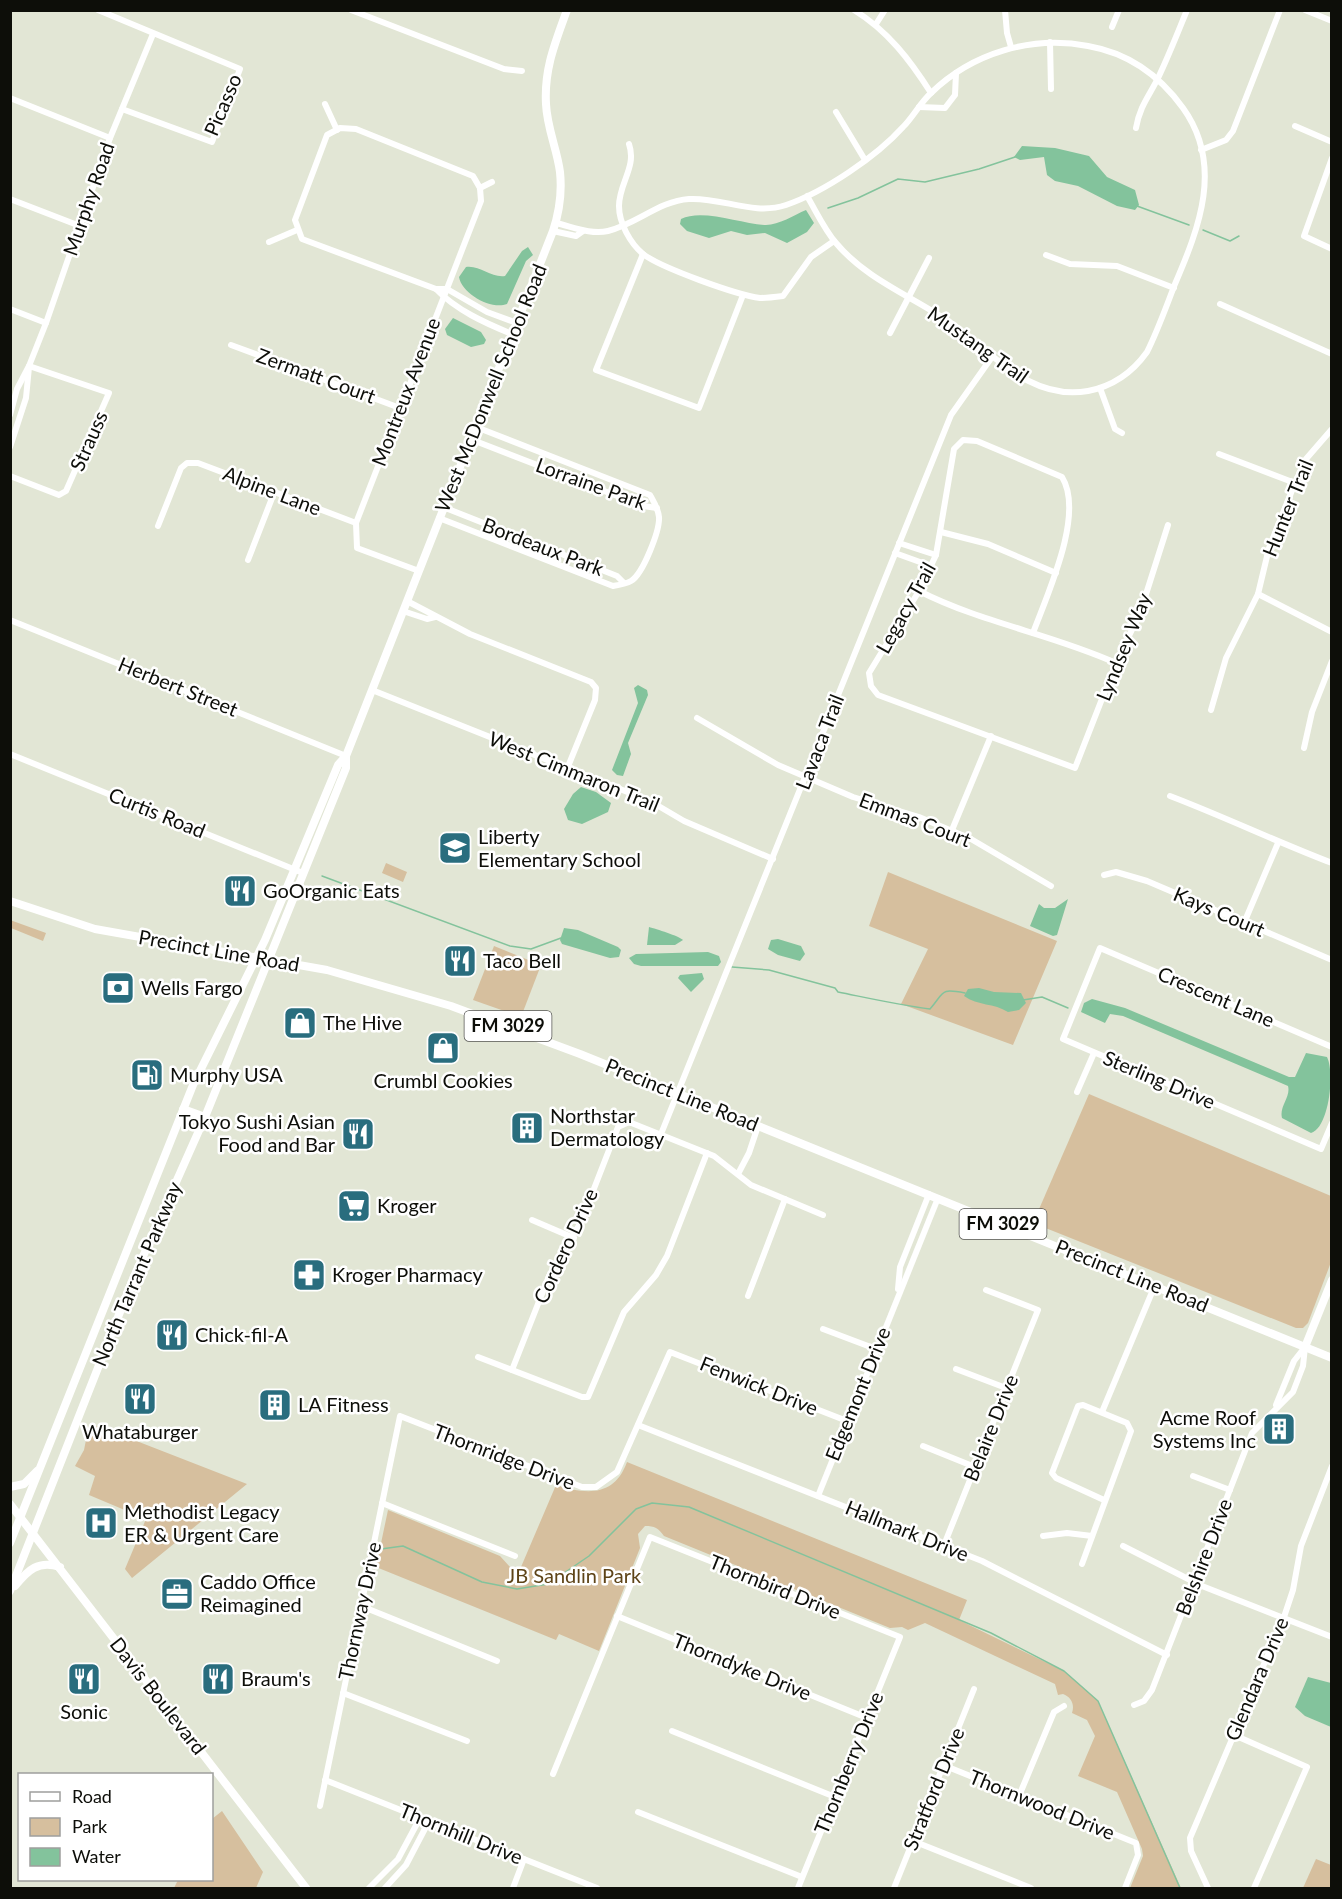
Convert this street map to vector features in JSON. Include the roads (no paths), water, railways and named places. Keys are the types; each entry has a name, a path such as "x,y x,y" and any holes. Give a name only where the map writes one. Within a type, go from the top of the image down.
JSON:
{"main road":[{"name":"West McDonwell School Road","path":"257,957 346,768 346,756 555,227 560,203 560,173 547,119 546,77 549,57 567,10"},
{"name":"West McDonwell School Road","path":"269,959 299,871"},
{"name":"Precinct Line Road","path":"10,901 95,929 269,959 356,977 451,1006 677,1093 1332,1358"},
{"name":"North Tarrant Parkway","path":"10,1543 183,1109 257,957"},
{"name":"North Tarrant Parkway","path":"10,1592 136,1270 205,1117 269,959"},
{"path":"183,1109 205,1117"},
{"path":"121,1263 136,1270"},
{"path":"1305,1347 1332,1280"},
{"path":"10,1487 24,1484 40,1468"},
{"name":"Davis Boulevard","path":"10,1504 306,1888"},
{"path":"10,1592 30,1568 42,1564 60,1568"}],"street":[{"path":"98,10 153,34"},
{"path":"351,10 504,69 522,70"},
{"path":"854,10 876,24 900,49 931,93"},
{"path":"876,24 885,10"},
{"path":"1005,10 1011,47"},
{"path":"1112,27 1119,10"},
{"path":"1136,128 1139,113 1149,89 1158,80 1187,10"},
{"path":"1201,150 1226,140 1233,131 1280,10"},
{"path":"1305,10 1332,21"},
{"name":"Murphy Road","path":"10,415 17,389 46,323 110,138 153,34"},
{"name":"Picasso","path":"122,109 212,142 240,69 153,34"},
{"path":"1050,42 1051,88"},
{"name":"Mustang Trail","path":"555,227 576,236 584,231 606,231 679,200 702,199 761,209 787,205 807,196 865,160 903,128 931,93 956,73 1011,47 1050,42 1105,49 1125,57 1158,80 1186,111 1201,150 1206,193 1201,218 1156,334 1136,368 1120,380 1100,388 1062,393 1041,388 992,357 952,324 862,269 834,241 807,196"},
{"path":"919,107 945,108 955,95 956,73"},
{"path":"10,98 110,138"},
{"path":"325,104 337,130"},
{"path":"836,112 865,160"},
{"path":"1295,126 1332,142"},
{"path":"492,182 480,188 473,176 356,129 340,128 327,135 295,220 302,239 436,289 447,289 487,312 517,323"},
{"path":"629,144 633,155 619,205 622,226 643,254 702,280 743,295 762,298 783,296 811,257 834,241"},
{"path":"1332,158 1304,236 1332,249"},
{"name":"Montreux Avenue","path":"356,523 481,201 480,188"},
{"path":"10,198 80,226"},
{"path":"269,242 297,230"},
{"path":"643,254 596,370 699,408 743,295"},
{"path":"1046,255 1070,264 1116,266 1174,288"},
{"path":"890,333 929,258"},
{"path":"436,289 443,297 481,321 512,334"},
{"path":"1220,304 1331,353"},
{"path":"10,309 46,323"},
{"name":"Zermatt Court","path":"231,345 400,408"},
{"name":"Lavaca Trail","path":"661,1134 951,415 992,357"},
{"name":"Murphy Road","path":"10,447 26,398 29,366"},
{"name":"Strauss","path":"10,476 59,495 66,491 109,393 29,366"},
{"path":"1100,388 1115,429 1122,433"},
{"name":"Lorraine Park","path":"476,427 650,495 657,508"},
{"name":"Hunter Trail","path":"1211,710 1226,658 1258,594 1269,548 1295,483 1306,459 1332,429"},
{"path":"495,449 500,436"},
{"name":"Lorraine Park","path":"470,439 643,506 657,508"},
{"name":"Legacy Trail","path":"1033,633 1062,557 1069,488 1062,477 977,441 963,440 954,449 942,532 936,555 919,591 869,673 871,686 878,695 1075,768"},
{"path":"1219,453 1295,483"},
{"name":"Alpine Lane","path":"158,526 181,468 187,463 198,463 356,523"},
{"path":"248,560 274,493"},
{"name":"Bordeaux Park","path":"439,518 613,586 624,583 617,576 443,507"},
{"path":"624,583 639,574 659,524 657,508"},
{"path":"466,529 470,518"},
{"path":"356,523 357,548 419,571"},
{"name":"Lyndsey Way","path":"1075,768 1116,663 1140,613 1168,525"},
{"path":"942,532 988,544 1056,573"},
{"path":"899,543 936,555"},
{"path":"895,553 931,566"},
{"path":"919,591 945,604 1081,647 1116,663"},
{"path":"1258,594 1332,632"},
{"path":"407,602 431,612 435,617 470,634 591,682 596,688 595,700 567,769"},
{"path":"403,611 427,619 435,617"},
{"name":"Herbert Street","path":"10,620 346,756"},
{"path":"1304,748 1312,712 1332,661"},
{"name":"West Cimmaron Trail","path":"372,690 650,801 684,820 773,859"},
{"name":"Emmas Court","path":"697,718 771,762 873,804 919,817 952,830 1025,869 1051,886"},
{"path":"952,830 991,736"},
{"name":"Curtis Road","path":"10,754 299,871"},
{"path":"1170,796 1240,823 1278,843 1332,863"},
{"path":"1244,923 1278,843"},
{"name":"Kays Court","path":"1104,875 1116,872 1147,881 1332,960"},
{"name":"Crescent Lane","path":"1100,948 1332,1047"},
{"name":"Sterling Drive","path":"1100,948 1063,1039 1321,1149 1332,1124"},
{"path":"1077,1092 1094,1053"},
{"name":"Cordero Drive","path":"512,1370 549,1276 574,1238 618,1127 629,1122 661,1134"},
{"path":"738,1174 758,1126"},
{"path":"661,1134 707,1153 751,1185 823,1215"},
{"path":"478,1356 582,1398 588,1397 624,1312 656,1275 667,1256 707,1153"},
{"name":"Edgemont Drive","path":"899,1293 900,1267 929,1194"},
{"name":"Edgemont Drive","path":"818,1496 938,1198"},
{"path":"748,1296 785,1199"},
{"path":"531,1220 574,1238"},
{"path":"1102,1412 1155,1285"},
{"name":"Belaire Drive","path":"944,1545 1038,1310 986,1290"},
{"path":"823,1329 876,1349"},
{"name":"Belshire Drive","path":"1134,1705 1149,1696 1167,1655 1252,1433 1275,1408 1294,1361 1305,1347"},
{"name":"Fenwick Drive","path":"670,1352 847,1421"},
{"name":"Thornridge Drive","path":"400,1416 582,1487 596,1487 617,1472 670,1352"},
{"path":"956,1369 1006,1388"},
{"path":"1082,1564 1131,1431 1127,1423 1083,1405 1078,1406 1052,1473 1056,1478 1104,1500"},
{"name":"Thornway Drive","path":"320,1806 400,1416"},
{"name":"Hallmark Drive","path":"639,1425 944,1545 998,1569 1167,1655"},
{"path":"923,1446 975,1467"},
{"name":"Glendara Drive","path":"1208,1888 1191,1851 1190,1838 1284,1617 1293,1590 1300,1546 1332,1466"},
{"path":"1193,1476 1230,1490"},
{"path":"382,1503 515,1556"},
{"path":"1043,1536 1067,1533 1092,1536"},
{"name":"Thornbird Drive","path":"617,1616 650,1537 900,1637"},
{"path":"1123,1546 1194,1582 1332,1638"},
{"path":"361,1606 497,1661"},
{"path":"553,1774 617,1616"},
{"name":"Thorndyke Drive","path":"617,1616 867,1718"},
{"name":"Thornberry Drive","path":"798,1888 900,1637"},
{"name":"Stratford Drive","path":"894,1888 974,1689"},
{"path":"343,1693 466,1742"},
{"path":"1019,1796 1053,1712 1064,1706"},
{"path":"672,1731 835,1797"},
{"path":"1234,1735 1306,1767 1254,1888"},
{"name":"Thornwood Drive","path":"944,1765 1131,1841 1138,1849 1138,1855 1125,1888"},
{"name":"Thornhill Drive","path":"325,1780 597,1888"},
{"path":"638,1812 802,1877"},
{"path":"369,1888 398,1859 420,1818"},
{"path":"385,1888 406,1865 429,1821"},
{"path":"913,1841 1031,1888"},
{"path":"513,1888 524,1859"}],"water":[{"path":"1022,146 1055,148 1089,156 1107,177 1135,190 1139,205 1135,210 1117,206 1078,186 1055,181 1047,175 1044,157 1020,160 1014,157"},
{"path":"806,210 814,223 807,232 787,243 765,233 747,235 731,231 709,238 687,231 680,224 681,219 700,215 771,225"},
{"path":"528,247 533,255 526,261 507,304 486,303 471,295 461,283 459,277 466,267 505,276 522,251"},
{"path":"453,318 481,332 486,340 484,344 471,347 447,335 445,329"},
{"path":"638,685 647,690 648,695 628,743 631,754 623,776 617,775 612,770 638,703 634,688"},
{"path":"581,787 596,792 611,803 608,812 582,824 568,820 564,809 573,794"},
{"path":"1068,899 1057,935 1053,936 1030,926 1039,904 1044,908 1055,908"},
{"path":"649,927 683,940 675,945 647,945"},
{"path":"564,928 578,930 618,947 621,950 619,957 610,958 562,944 560,940"},
{"path":"778,939 801,946 805,954 800,961 778,955 768,949 771,940"},
{"path":"708,952 719,956 721,962 718,966 641,966 634,964 629,958 636,954"},
{"path":"702,973 704,979 691,992 678,978 680,975"},
{"path":"979,988 994,992 1021,993 1026,1003 1019,1010 1008,1012 964,996 968,989"},
{"path":"1092,999 1125,1008 1289,1077 1295,1077 1306,1053 1327,1057 1330,1087 1322,1121 1311,1133 1282,1118 1288,1086 1123,1016 1110,1014 1105,1023 1081,1012 1084,1003"},
{"path":"1308,1677 1331,1683 1331,1727 1305,1716 1295,1707"}],"waterway":[{"path":"828,208 858,198 898,179 925,182 979,169 1015,157"},
{"path":"1137,206 1189,225"},
{"path":"1203,230 1230,241 1239,236"},
{"path":"322,876 510,946 531,949 561,938"},
{"path":"732,967 769,970 835,988 838,992 930,1009 946,991 965,993"},
{"path":"1023,1000 1042,997 1068,1008"},
{"path":"381,1549 403,1546 482,1582 517,1589 548,1584 589,1556 636,1509 652,1503 689,1507 991,1633 1064,1671 1098,1701 1180,1888"}],"place":[{"name":"Liberty Elementary School","path":"455,848"},
{"name":"GoOrganic Eats","path":"240,891"},
{"name":"Taco Bell","path":"460,961"},
{"name":"Wells Fargo","path":"118,988"},
{"name":"The Hive","path":"300,1023"},
{"name":"Crumbl Cookies","path":"443,1048"},
{"name":"Murphy USA","path":"147,1075"},
{"name":"Northstar Dermatology","path":"527,1128"},
{"name":"Tokyo Sushi Asian Food and Bar","path":"358,1134"},
{"name":"Kroger","path":"354,1206"},
{"name":"Kroger Pharmacy","path":"309,1275"},
{"name":"Chick-fil-A","path":"172,1335"},
{"name":"Whataburger","path":"140,1399"},
{"name":"LA Fitness","path":"275,1405"},
{"name":"Acme Roof Systems Inc","path":"1279,1429"},
{"name":"Methodist Legacy ER & Urgent Care","path":"101,1523"},
{"name":"Caddo Office Reimagined","path":"177,1594"},
{"name":"Sonic","path":"84,1679"},
{"name":"Braum's","path":"218,1679"}],"park label":[{"name":"JB Sandlin Park","path":"574,1576"}]}
